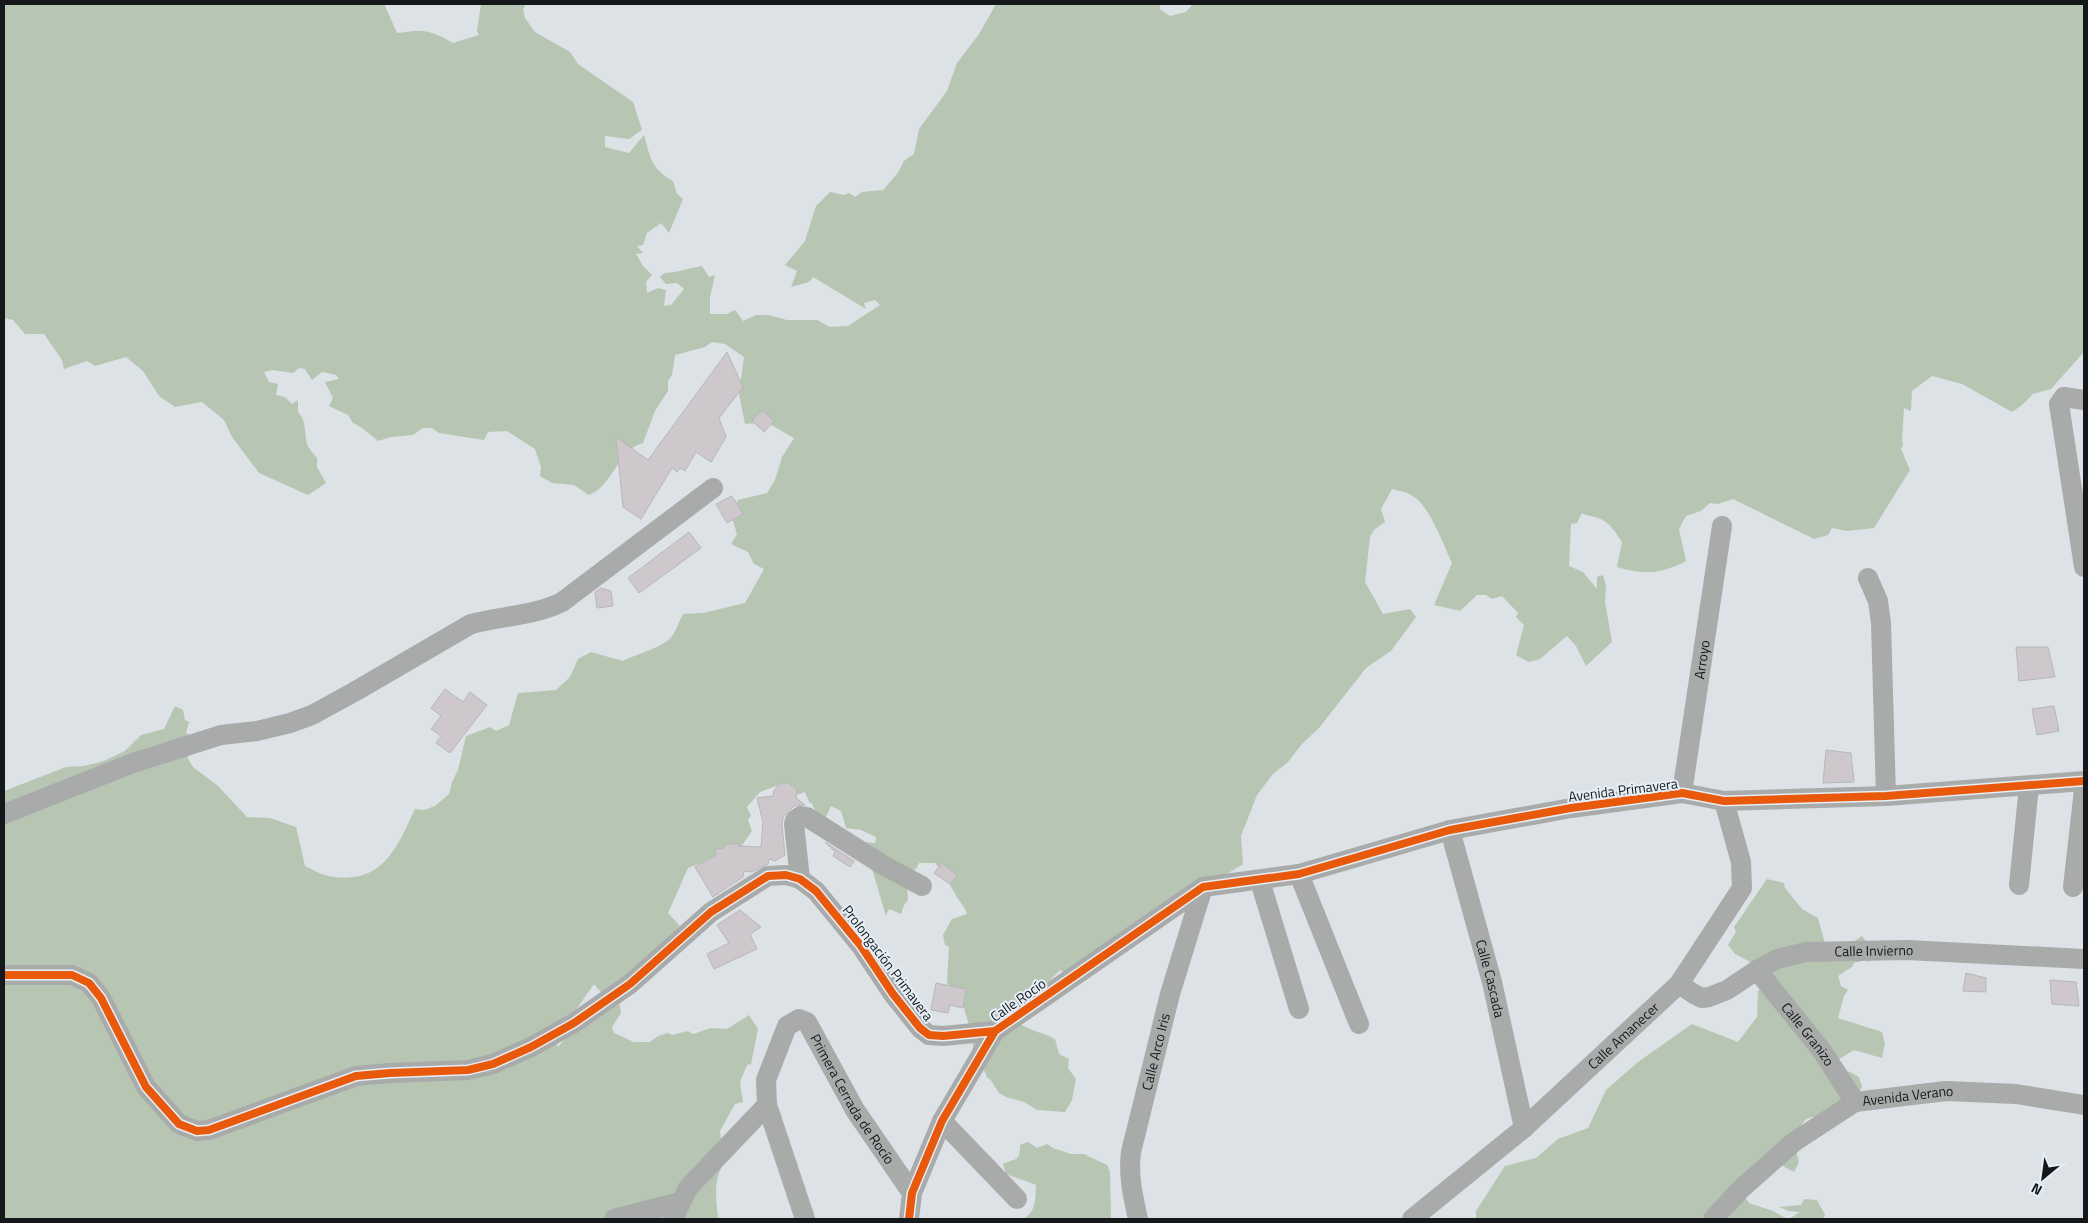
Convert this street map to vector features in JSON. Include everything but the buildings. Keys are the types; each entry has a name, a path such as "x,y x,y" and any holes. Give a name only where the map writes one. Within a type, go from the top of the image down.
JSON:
{"street":[{"path":"2084,400 2069,396 2061,399 2059,404 2084,567"},
{"path":"4,814 133,763 212,738 257,731 297,720 354,692 470,624 537,612 554,606 562,602 713,488"},
{"name":"Arroyo","path":"1682,793 1722,526"},
{"path":"1868,578 1878,601 1881,623 1886,796"},
{"name":"Avenida Primavera","path":"1203,887 1260,881 1299,874 1450,830 1571,808 1682,793 1724,801 1886,796 2084,781"},
{"path":"2019,885 2029,786"},
{"path":"2073,887 2084,790"},
{"name":"Calle Amanecer","path":"1412,1219 1524,1128 1679,984 1742,888 1740,862 1724,801"},
{"path":"4,975 72,975 89,983 102,998 146,1087 179,1124 197,1131 209,1130 356,1076 468,1070 493,1064 531,1047 574,1023 630,984 711,912 768,876 786,875 800,879 794,824 801,816 807,817 883,865 922,886"},
{"name":"Calle Cascada","path":"1450,830 1492,982 1524,1128"},
{"path":"1299,874 1359,1024"},
{"name":"Prolongación Primavera","path":"800,879 816,891 833,911 920,1028 929,1035 935,1036 995,1031"},
{"path":"1260,881 1299,1010"},
{"name":"Calle Rocío","path":"910,1219 912,1193 942,1120 995,1031 1203,887"},
{"name":"Calle Arco Iris","path":"1138,1219 1130,1182 1131,1152 1170,994 1203,887"},
{"name":"Calle Invierno","path":"1679,984 1702,998 1709,997 1726,990 1778,959 1806,952 1907,950 2084,959"},
{"name":"Calle Granizo","path":"1757,970 1822,1052 1855,1102"},
{"name":"Primera Cerrada de Rocío","path":"767,1105 766,1080 786,1026 798,1019 807,1022 854,1110 912,1193"},
{"name":"Avenida Verano","path":"1713,1219 1741,1189 1794,1142 1855,1102 1946,1091 2016,1094 2084,1105"},
{"path":"614,1219 676,1211 688,1188 702,1171 767,1105 805,1219"},
{"path":"942,1120 1018,1199"}],"green space":[{"path":"4,4 386,4 385,6 397,33 426,32 438,35 453,43 479,35 477,31 481,4 526,4 523,9 525,18 535,32 570,52 578,64 633,102 642,130 629,139 605,136 605,147 629,153 644,135 648,150 656,167 673,181 677,194 683,199 669,233 661,223 647,233 643,245 637,246 643,253 636,254 643,266 652,275 646,282 647,293 658,288 666,290 664,306 671,305 684,289 677,283 666,284 660,277 664,273 702,266 709,277 715,275 710,297 710,314 727,314 735,310 743,321 756,315 769,315 787,320 817,320 830,327 848,326 880,305 875,300 864,303 866,309 813,277 809,282 791,287 797,271 785,265 805,241 816,206 830,192 844,195 849,193 855,197 862,192 883,190 897,174 904,161 914,154 919,129 947,91 957,63 979,34 996,4 1160,4 1160,9 1170,16 1186,12 1193,4 2084,4 2084,352 2051,389 2033,394 2012,412 1962,384 1932,376 1912,391 1911,411 1904,408 1903,445 1901,449 1910,470 1874,528 1847,531 1832,528 1828,535 1814,539 1733,499 1718,504 1710,503 1701,511 1686,516 1679,529 1686,561 1668,569 1644,572 1617,567 1622,542 1606,522 1582,513 1577,523 1571,524 1569,566 1583,572 1597,589 1597,577 1603,575 1606,586 1605,602 1612,642 1586,666 1576,646 1567,636 1540,659 1529,662 1516,655 1524,625 1516,617 1518,613 1502,596 1492,599 1486,595 1477,595 1460,611 1434,605 1452,563 1426,509 1409,494 1392,489 1381,509 1385,522 1374,530 1370,537 1365,582 1383,614 1410,609 1416,617 1391,651 1366,668 1319,728 1302,744 1288,762 1273,774 1257,795 1241,836 1243,864 1066,973 1060,970 1028,1003 1020,1024 1055,1039 1059,1054 1069,1059 1068,1068 1076,1079 1072,1100 1065,1112 1037,1110 1024,1102 999,1093 973,1055 973,1039 961,998 947,983 949,947 945,945 943,935 952,919 967,914 935,863 919,863 916,869 911,871 907,885 908,900 901,914 889,909 886,916 864,842 875,843 876,837 861,830 846,828 841,811 831,806 825,819 821,821 805,792 787,798 779,785 760,792 747,807 751,816 748,820 752,831 740,848 688,868 668,913 680,926 602,1001 600,991 594,984 573,1014 554,1034 558,1047 585,1016 619,1002 621,1013 612,1027 614,1033 634,1042 650,1042 658,1036 668,1033 672,1035 688,1031 693,1034 711,1028 727,1029 749,1015 758,1029 751,1064 747,1065 740,1082 743,1102 735,1104 720,1131 724,1163 718,1176 716,1196 718,1217 722,1219 4,1219 4,791 66,767 84,766 104,761 125,751 141,735 164,729 175,706 183,710 185,720 189,722 186,733 190,735 188,759 193,767 217,785 247,817 270,818 296,827 305,866 334,877 351,877 365,874 377,868 395,849 415,809 424,810 435,806 449,794 458,770 466,736 490,727 496,731 509,725 518,693 556,690 570,677 578,659 591,652 623,661 657,647 672,636 683,614 703,613 745,603 764,569 754,564 748,552 731,544 737,534 731,514 738,500 767,493 775,480 782,457 794,438 766,422 745,424 739,394 744,357 725,344 712,342 705,347 675,355 672,375 668,381 668,391 655,411 643,443 627,452 604,484 589,495 574,485 552,483 540,476 541,467 535,449 507,431 488,432 484,440 439,433 432,428 423,428 413,435 391,437 378,441 353,423 348,415 329,406 333,398 325,382 339,379 336,375 322,372 312,380 305,369 299,368 293,373 272,370 264,372 269,382 278,384 276,395 285,397 292,404 298,400 298,412 304,423 307,444 317,458 317,467 326,483 308,495 259,473 232,437 224,420 202,402 175,407 159,396 143,371 126,357 95,366 87,361 64,369 62,360 44,334 25,334 13,320 4,318"},
{"path":"1767,879 1784,883 1785,888 1802,909 1818,918 1825,944 1853,942 1862,936 1871,948 1869,962 1866,960 1854,963 1852,967 1838,976 1841,986 1848,990 1844,996 1838,1018 1882,1032 1885,1044 1882,1058 1854,1050 1839,1059 1846,1070 1859,1077 1862,1087 1856,1098 1830,1112 1806,1119 1792,1137 1799,1162 1794,1172 1781,1165 1741,1191 1749,1203 1773,1211 1787,1219 1476,1219 1476,1211 1505,1166 1536,1158 1558,1139 1588,1128 1606,1090 1638,1062 1692,1024 1738,1042 1757,1017 1758,992 1763,983 1752,963 1735,954 1728,945 1736,932 1734,927"},
{"path":"1028,1142 1037,1148 1047,1144 1071,1154 1084,1154 1107,1165 1110,1172 1111,1219 1023,1219 1028,1216 1033,1208 1036,1185 1006,1174 1003,1164 1016,1159 1019,1155 1020,1145"},
{"path":"1804,1199 1817,1200 1825,1215 1823,1219 1789,1219 1800,1212 1789,1211 1779,1207 1801,1205"}],"cycle path":[{"path":"909,1219 912,1193 942,1121 995,1031 1203,887 1299,874 1450,830 1571,808 1682,793 1724,801 1886,796 2084,781"},
{"path":"4,975 72,975 89,983 101,998 146,1087 179,1124 197,1131 209,1130 356,1076 468,1070 493,1064 531,1047 574,1023 630,984 711,912 768,876 786,875 800,879 816,891 861,946 893,994 920,1028 929,1035 943,1036 995,1031"}]}
